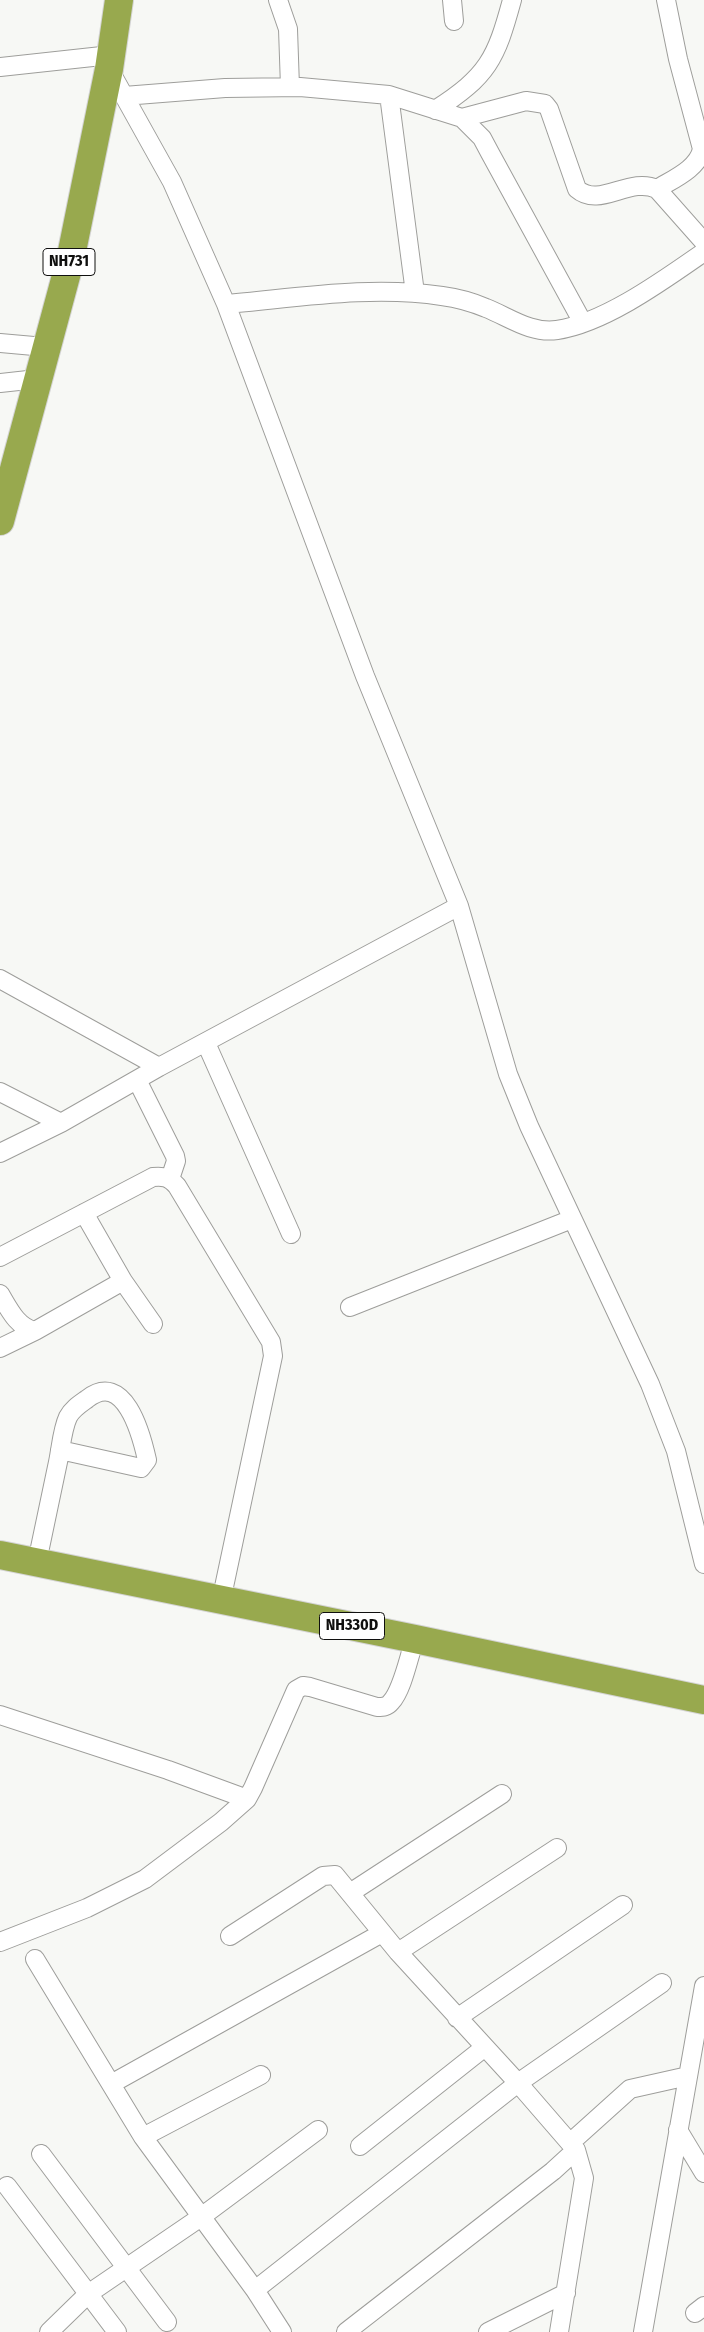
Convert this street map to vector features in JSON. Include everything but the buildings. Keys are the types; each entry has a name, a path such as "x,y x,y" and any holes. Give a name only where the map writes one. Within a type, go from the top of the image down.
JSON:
{"highway":[{"name":"NH731","path":"0,520 45,347 70,261 110,62 119,0"},
{"name":"NH330D","path":"0,1555 704,1700"}],"street":[{"path":"278,0 288,29 290,88"},
{"path":"452,0 454,20"},
{"path":"435,110 463,93 485,69 502,36 512,0"},
{"path":"657,189 696,163 701,156 702,149 678,60 666,0"},
{"path":"0,67 110,62 124,96 172,182 226,304 365,676 460,906 508,1074 529,1126 650,1384 676,1451 704,1564"},
{"path":"124,96 226,88 290,88 389,95 462,118 482,138 583,323"},
{"path":"389,95 415,294"},
{"path":"462,118 526,101 537,101 545,104 549,109 578,189 583,194 595,197 642,185 657,189 704,242"},
{"path":"226,304 380,292 442,295 464,300 527,327 541,330 557,330 583,323 612,309 651,287 704,252"},
{"path":"0,343 45,347"},
{"path":"0,383 37,379"},
{"path":"0,1153 61,1123 460,906"},
{"path":"0,980 159,1068"},
{"path":"206,1043 291,1234"},
{"path":"137,1080 175,1156 176,1161 170,1178"},
{"path":"0,1092 61,1123"},
{"path":"0,1257 153,1177 163,1176 170,1178 271,1342 273,1356 221,1601"},
{"path":"84,1213 123,1281 153,1324"},
{"path":"350,1307 572,1219"},
{"path":"0,1348 35,1331 123,1281"},
{"path":"0,1294 19,1324 35,1331"},
{"path":"37,1562 60,1450 68,1418 95,1392 103,1390 111,1392 126,1403 131,1412 147,1460 140,1468 60,1450"},
{"path":"0,1942 87,1908 145,1879 213,1828 247,1798 257,1780 296,1690 303,1686 310,1687 377,1707 385,1707 397,1693 415,1639"},
{"path":"0,1715 247,1798"},
{"path":"350,1893 502,1794"},
{"path":"398,1952 557,1848"},
{"path":"230,1936 323,1876 334,1875 398,1952 518,2083 573,2147 584,2178 559,2332"},
{"path":"457,2018 623,1905"},
{"path":"110,2084 382,1933"},
{"path":"35,1958 143,2137 255,2290 282,2332"},
{"path":"255,2290 518,2083 662,1983"},
{"path":"643,2332 704,1986"},
{"path":"360,2146 485,2047"},
{"path":"143,2137 261,2076"},
{"path":"346,2332 554,2171 573,2147 630,2089 688,2076"},
{"path":"49,2332 88,2294 201,2217 318,2130"},
{"path":"678,2130 704,2173"},
{"path":"40,2154 167,2322"},
{"path":"7,2186 117,2332"},
{"path":"488,2332 566,2293"}]}
